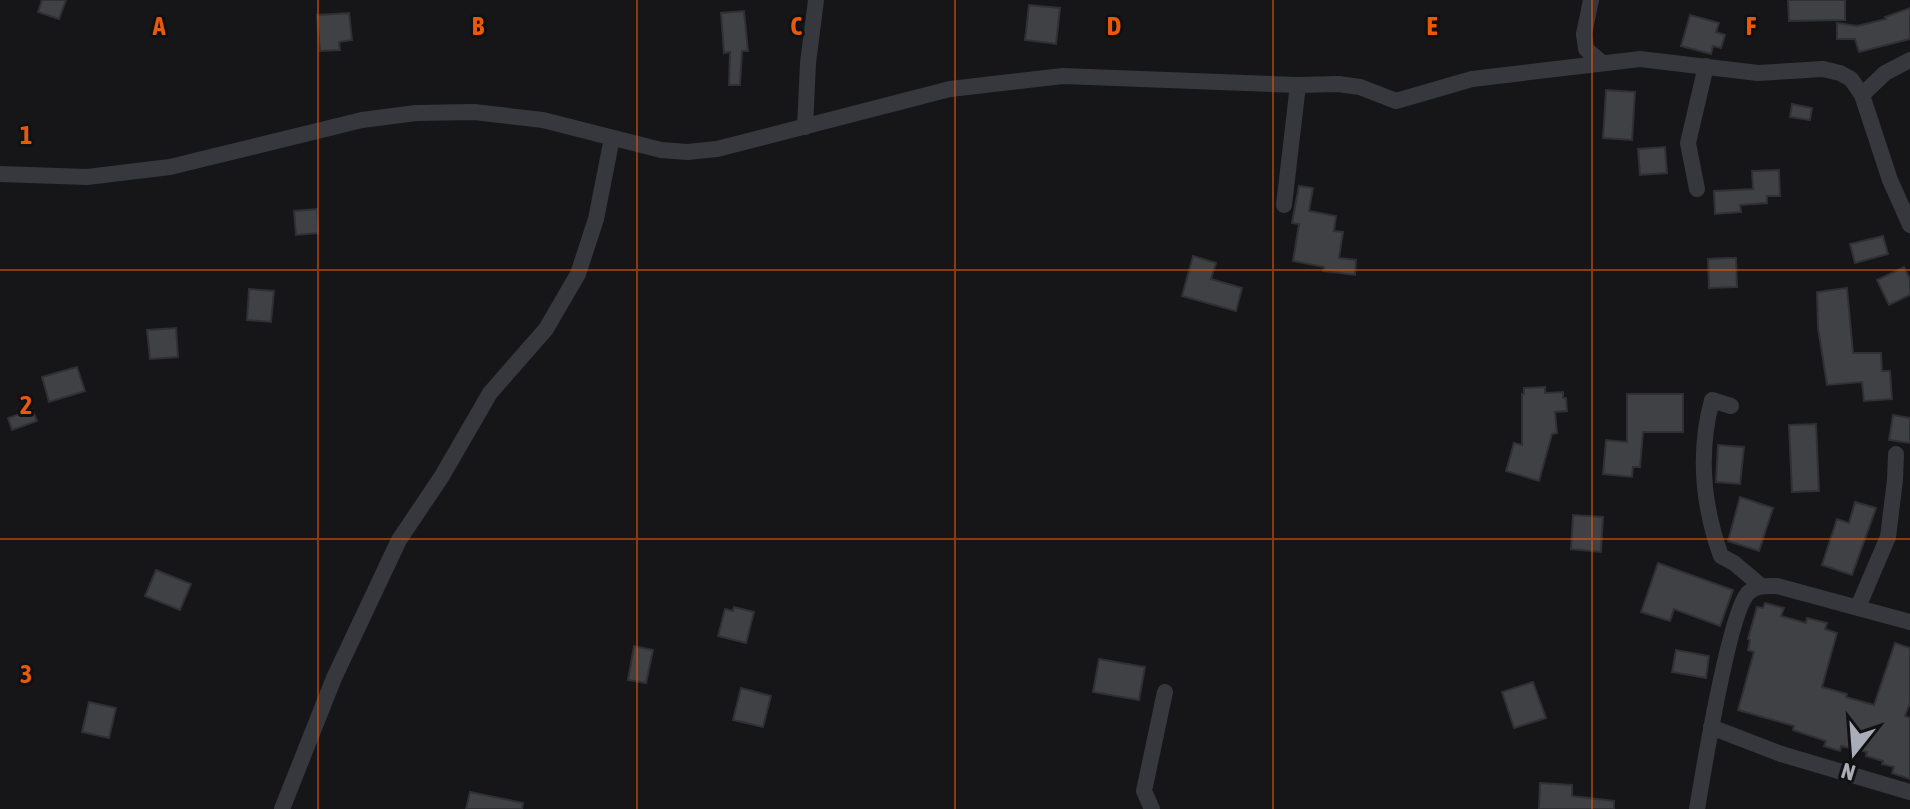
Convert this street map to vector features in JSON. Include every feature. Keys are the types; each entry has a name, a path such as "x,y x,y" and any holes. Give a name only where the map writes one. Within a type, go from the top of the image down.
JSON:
{"street":[{"path":"805,127 808,63 816,0"},
{"path":"1591,0 1584,34 1586,49 1601,62"},
{"path":"0,174 87,177 170,167 362,120 416,113 474,112 543,120 661,150 687,152 717,149 950,89 1063,76 1338,84 1360,87 1396,101 1472,79 1640,59 1769,73 1823,69 1851,79 1862,95 1890,180 1910,225"},
{"path":"1862,95 1885,73 1910,60"},
{"path":"1697,189 1688,143 1706,66"},
{"path":"1284,205 1298,85"},
{"path":"282,809 334,678 399,540 442,476 490,393 546,329 578,274 596,219 612,138"},
{"path":"1731,406 1712,400 1704,428 1707,502 1721,556 1760,585"},
{"path":"1858,607 1888,537 1896,454"},
{"path":"1697,809 1711,727 1741,602 1749,592 1760,585 1777,586 1910,622"},
{"path":"1152,809 1144,791 1165,692"},
{"path":"1711,727 1781,754 1910,792"}],"building":[{"path":"42,0 66,0 59,19 38,12"},
{"path":"1788,0 1845,0 1845,20 1789,21"},
{"path":"1029,5 1060,8 1056,44 1025,40"},
{"path":"1910,8 1910,39 1859,52 1855,39 1837,39 1837,23 1857,26 1886,19"},
{"path":"744,11 748,51 742,51 740,85 729,85 730,52 724,53 721,13"},
{"path":"349,13 352,40 339,42 340,50 320,51 317,15"},
{"path":"1690,15 1719,23 1716,32 1725,35 1721,48 1713,46 1711,54 1681,46"},
{"path":"1606,90 1635,92 1632,140 1603,138"},
{"path":"1792,104 1812,108 1810,120 1790,117"},
{"path":"1665,147 1667,173 1640,175 1638,149"},
{"path":"1779,170 1780,196 1767,196 1767,203 1740,205 1741,212 1715,214 1714,191 1753,189 1752,171"},
{"path":"1299,186 1313,188 1309,211 1336,216 1334,231 1343,232 1339,258 1356,260 1355,275 1323,271 1324,267 1293,261 1299,224 1292,223"},
{"path":"317,209 318,233 296,235 294,211"},
{"path":"1883,236 1888,254 1855,263 1850,244"},
{"path":"1193,256 1216,263 1211,279 1242,288 1236,311 1182,296"},
{"path":"1736,258 1737,287 1709,288 1708,259"},
{"path":"1904,267 1910,279 1910,295 1889,305 1877,280"},
{"path":"1847,288 1853,353 1881,353 1882,371 1890,371 1892,399 1864,401 1862,382 1827,385 1818,328 1817,292"},
{"path":"249,289 274,291 271,322 247,320"},
{"path":"176,328 178,357 150,359 147,330"},
{"path":"77,367 85,391 49,402 42,377"},
{"path":"1545,387 1545,393 1563,392 1567,411 1555,412 1557,433 1552,434 1539,481 1506,471 1514,443 1522,445 1524,388"},
{"path":"1627,394 1683,394 1683,432 1643,432 1640,467 1633,467 1632,477 1603,474 1606,440 1627,442"},
{"path":"32,409 37,421 12,430 8,418"},
{"path":"1893,415 1910,418 1910,443 1889,440"},
{"path":"1816,424 1819,491 1792,492 1789,425"},
{"path":"1718,445 1744,447 1740,484 1716,482"},
{"path":"1740,497 1773,508 1759,551 1728,541"},
{"path":"1855,502 1876,508 1852,575 1822,565 1837,519 1849,523"},
{"path":"1573,515 1603,517 1601,552 1571,549"},
{"path":"1658,563 1733,590 1720,626 1674,609 1670,621 1641,612"},
{"path":"156,570 191,584 180,610 145,596"},
{"path":"1765,603 1784,608 1781,616 1806,623 1807,618 1827,623 1825,629 1837,633 1822,687 1847,694 1846,697 1874,705 1895,643 1910,648 1910,703 1905,716 1910,718 1910,779 1892,773 1894,767 1866,756 1867,752 1841,746 1840,751 1824,746 1826,741 1793,730 1794,726 1738,710 1754,652 1748,650 1748,639 1757,607 1763,608"},
{"path":"734,607 754,612 746,643 718,636 725,609 733,611"},
{"path":"634,646 653,650 646,683 628,680"},
{"path":"1676,650 1709,656 1706,678 1672,672"},
{"path":"1099,659 1145,667 1139,700 1093,692"},
{"path":"1533,682 1546,718 1514,728 1502,692"},
{"path":"741,688 771,696 763,727 733,720"},
{"path":"89,702 116,708 109,738 82,732"},
{"path":"1540,783 1572,785 1572,796 1614,801 1614,809 1539,809"},
{"path":"470,792 523,803 522,809 466,809"}]}
